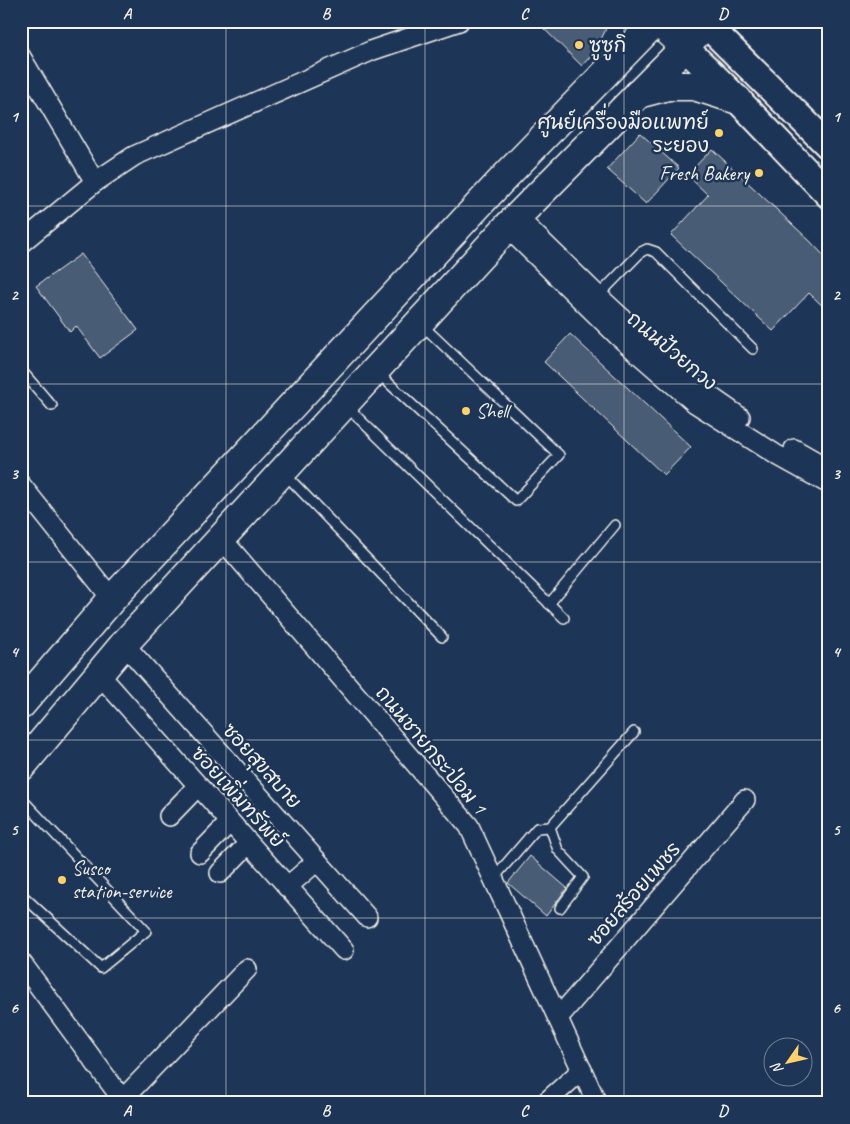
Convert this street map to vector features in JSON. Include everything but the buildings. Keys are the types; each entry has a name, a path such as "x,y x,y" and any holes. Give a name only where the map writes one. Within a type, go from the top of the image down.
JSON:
{"main road":[{"path":"21,704 112,599 500,182 655,21"},
{"path":"21,767 124,644 282,471 511,222 685,47 705,22"},
{"path":"638,94 668,86 694,86 738,100"}],"street":[{"path":"21,243 95,182 134,156 373,50 459,21"},
{"path":"655,21 685,47 829,195"},
{"path":"705,22 829,146"},
{"path":"21,58 95,182"},
{"name":"ถนนป้วยกวง","path":"511,222 598,296 694,385 756,429 829,469"},
{"name":"ถนนป้วยกวง","path":"511,222 618,336 695,403 775,454 829,484"},
{"path":"21,485 112,599"},
{"name":"ถนนชายกระป่อม 1","path":"221,538 469,826 598,1103"},
{"name":"ซอยสุขสบาย","path":"124,644 367,917"},
{"name":"ซอยเพิ่มทรัพย์","path":"99,674 344,950"},
{"path":"169,816 198,786"},
{"name":"ซอยสร้อยเพชร","path":"558,1018 745,800"},
{"path":"200,853 230,822"},
{"path":"220,873 249,843"},
{"path":"287,887 317,861"},
{"path":"21,962 124,1101 247,969"},
{"path":"545,1103 582,1070"}],"lane":[{"path":"598,296 641,252 647,249 656,252 753,349"},
{"path":"375,370 516,501 559,456 419,322"},
{"path":"21,370 52,406"},
{"path":"344,404 564,618"},
{"path":"282,471 442,637"},
{"path":"550,604 615,525"},
{"path":"493,879 537,828 550,827 634,732"},
{"path":"21,798 146,931 101,968 21,894"},
{"path":"550,827 558,850 583,877 560,908"}],"place":[{"name":"ซูซูกิ","path":"579,45"},
{"name":"ศูนย์เครื่องมือแพทย์ ระยอง","path":"719,133"},
{"name":"Fresh Bakery","path":"759,173"},
{"name":"Shell","path":"466,411"},
{"name":"Susco station-service","path":"62,880"}]}
